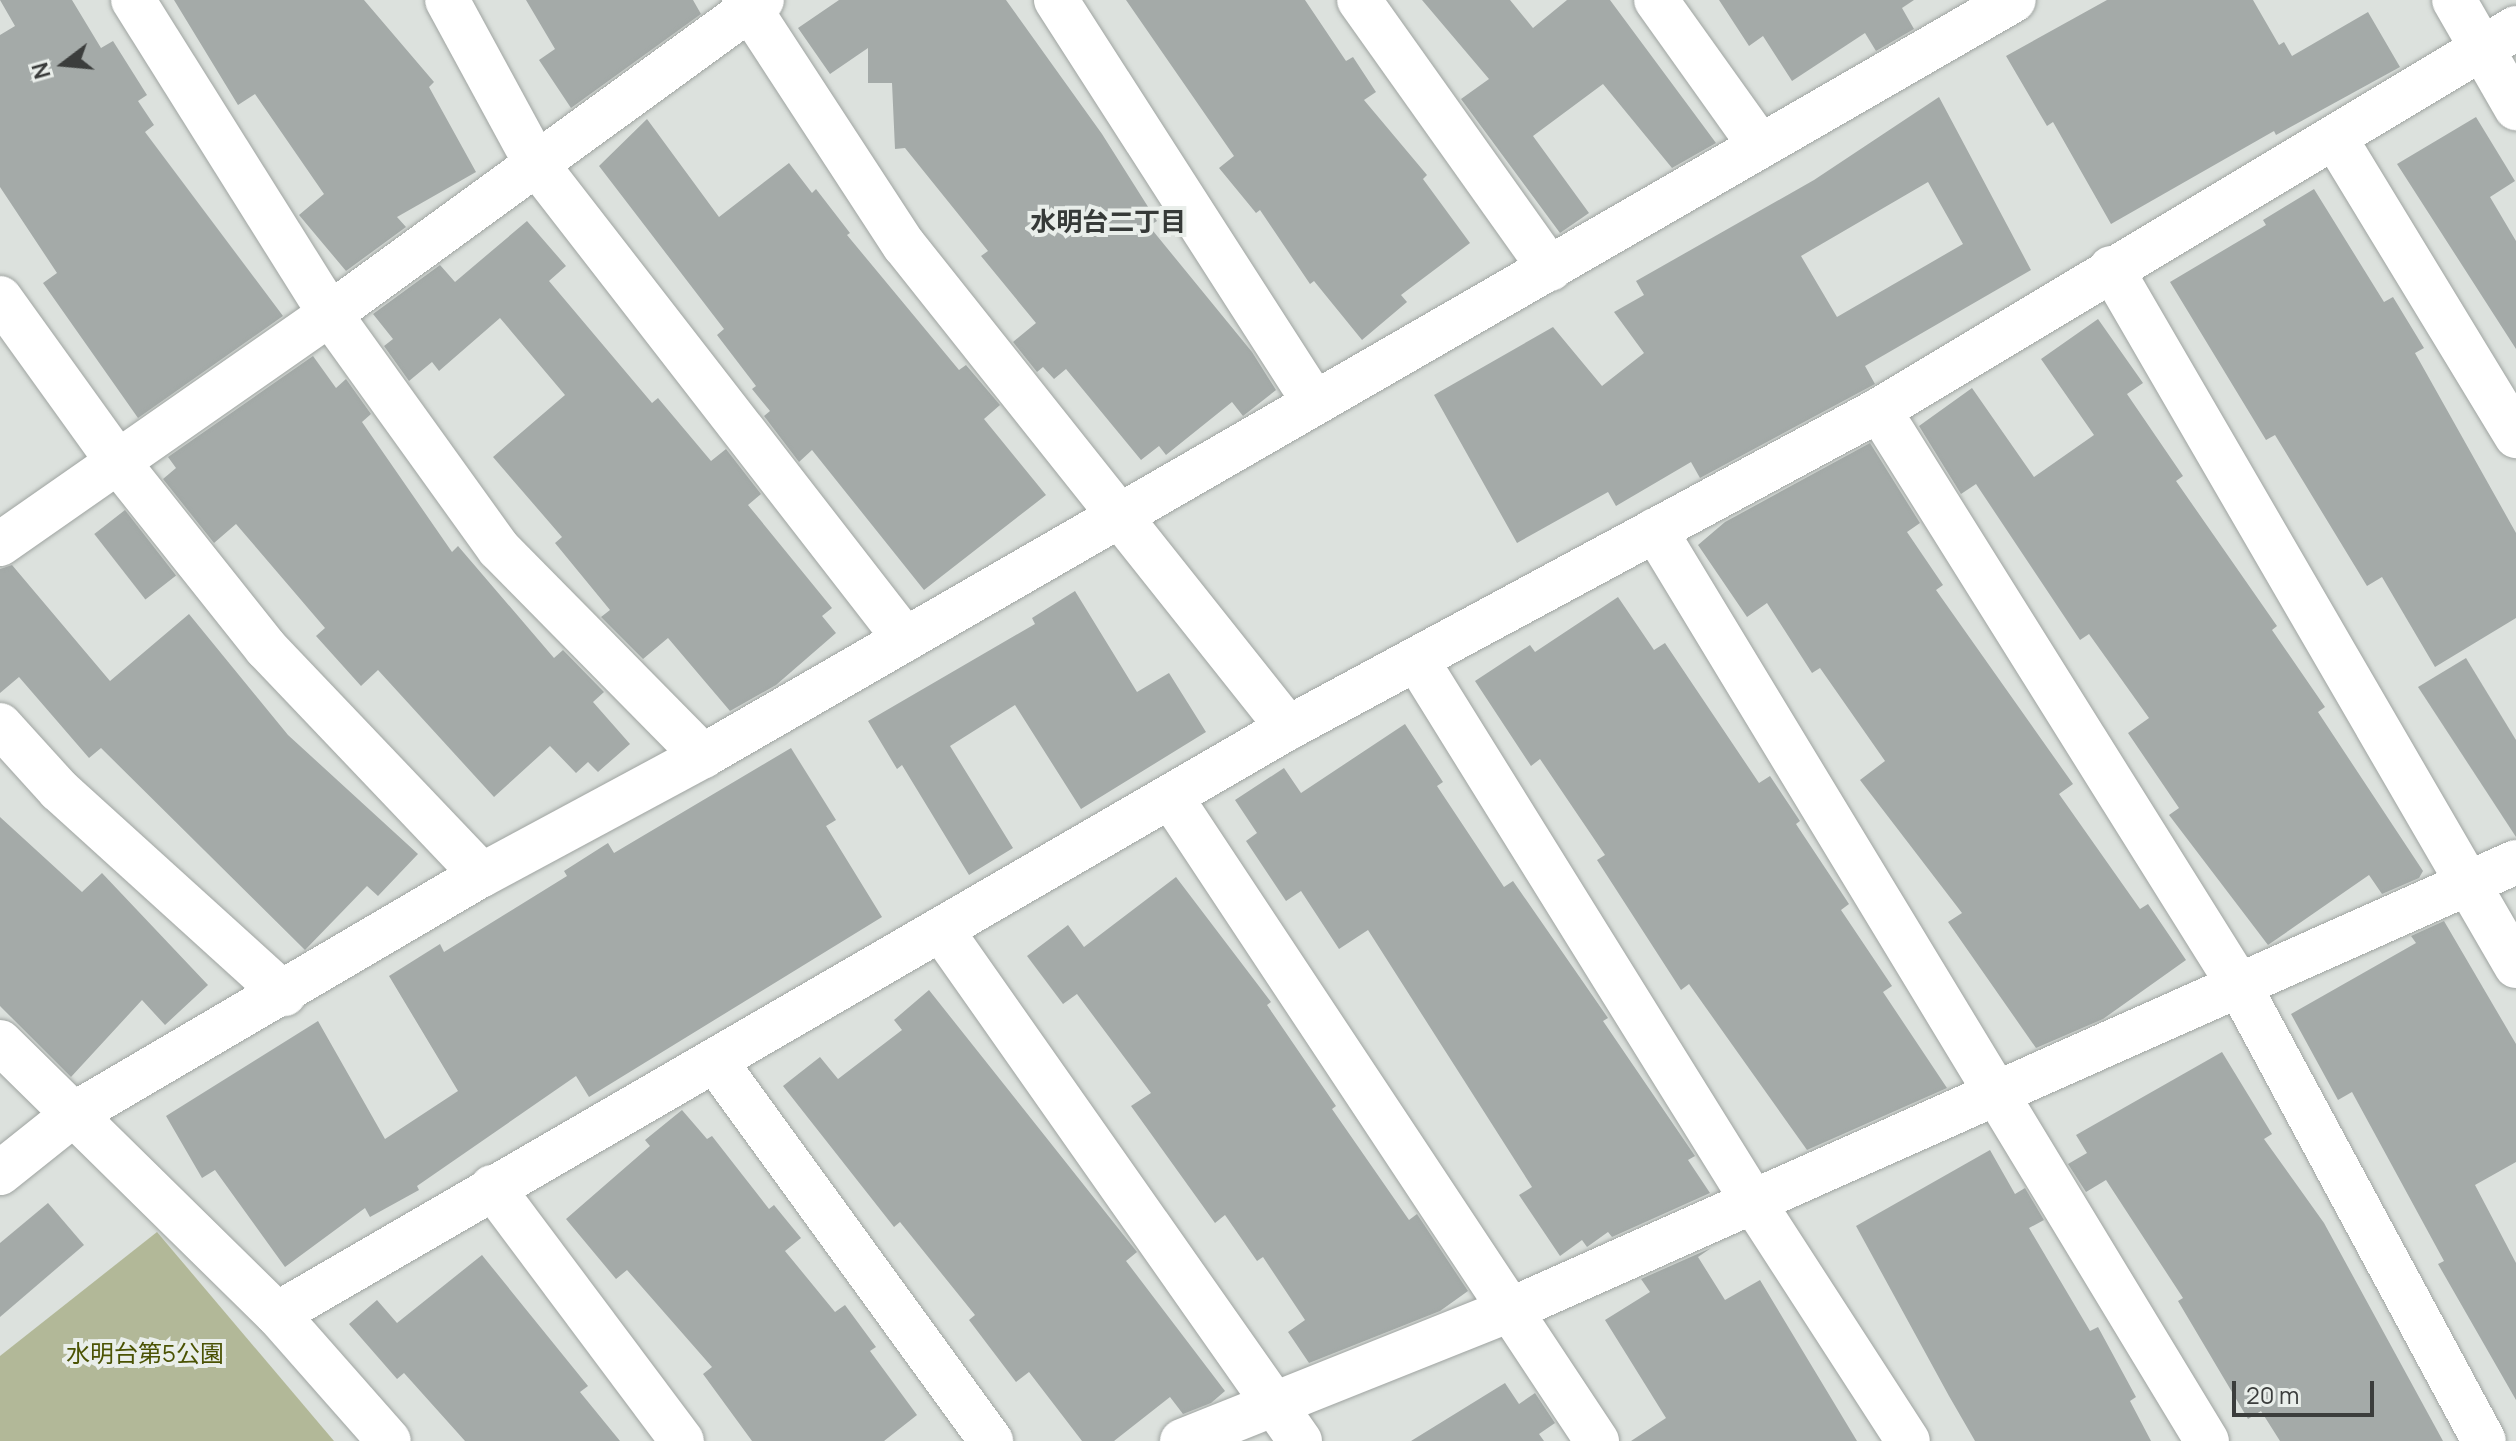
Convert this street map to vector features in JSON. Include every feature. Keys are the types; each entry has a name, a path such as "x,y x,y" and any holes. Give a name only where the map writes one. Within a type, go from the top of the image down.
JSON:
{"street":[{"path":"133,0 172,69 330,314 499,549 703,756"},
{"path":"447,0 535,162 905,639"},
{"path":"1056,0 1314,402"},
{"path":"1359,0 1550,269"},
{"path":"1656,0 1760,146"},
{"path":"0,1173 74,1114 284,994 482,875 703,756 1550,269 1760,146 1962,12 2014,0"},
{"path":"2454,0 2499,38 2516,108"},
{"path":"0,544 330,314 752,3 904,245 1288,728"},
{"path":"277,1314 492,1187 1172,799 1288,728 1418,662 1879,410 2111,268 2499,38"},
{"path":"2335,138 2516,436"},
{"path":"2111,268 2466,886 2516,966"},
{"path":"0,298 118,462 266,648 482,875"},
{"path":"1879,410 2240,987 2484,1441"},
{"path":"1655,530 1996,1097 2175,1381 2207,1441"},
{"path":"1418,662 1754,1203 1908,1441"},
{"path":"0,725 59,790 284,994"},
{"path":"1172,799 1597,1441"},
{"path":"1182,1441 1512,1309 1996,1097 2516,862"},
{"path":"942,931 1300,1441"},
{"path":"0,1042 277,1314 389,1441"},
{"path":"715,1061 991,1441"},
{"path":"492,1187 682,1441"}],"green space":[{"name":"水明台第5公園","path":"157,1232 334,1441 0,1441 0,1356"}],"building":[{"path":"0,0 72,0 101,48 113,41 147,95 138,101 154,125 145,132 283,316 138,418 43,283 57,273 0,187 0,35 15,26"},
{"path":"174,0 364,0 434,82 429,87 476,172 397,217 406,227 346,271 299,215 324,194 255,94 238,105"},
{"path":"526,0 693,0 701,14 571,108 539,60 555,49"},
{"path":"839,0 1006,0 1102,134 1157,221 1149,226 1252,352 1276,390 1243,416 1232,402 1166,455 1159,446 1141,460 1066,369 1054,379 1043,367 1037,372 1013,342 1036,323 981,256 988,251 905,148 895,149 892,83 868,83 868,48 830,74 798,28"},
{"path":"1126,0 1305,0 1346,61 1353,57 1376,92 1364,100 1427,175 1423,179 1470,243 1401,295 1407,302 1362,340 1314,281 1310,284 1260,210 1256,213 1219,168 1234,156"},
{"path":"1422,0 1510,0 1533,28 1567,0 1610,0 1716,143 1672,168 1603,84 1533,136 1589,213 1560,233 1461,99 1489,79"},
{"path":"1719,0 1914,0 1902,8 1914,29 1876,51 1865,33 1792,81 1763,36 1749,46"},
{"path":"2107,0 2253,0 2279,45 2284,42 2292,56 2368,12 2400,67 2276,135 2274,131 2111,224 2053,122 2047,126 2006,56"},
{"path":"1939,97 2031,270 1865,366 1875,384 1700,478 1691,462 1616,506 1608,492 1517,543 1434,395 1553,327 1602,386 1644,353 1614,312 1644,295 1636,281 1814,180","holes":["1928,182 1963,244 1837,317 1801,256"]},
{"path":"2476,117 2515,181 2490,197 2516,241 2516,349 2397,164"},
{"path":"647,119 719,217 789,163 812,193 816,189 850,233 847,235 959,370 966,365 1000,405 984,419 1046,495 924,590 812,450 799,462 764,416 770,411 752,389 756,386 717,335 724,329 599,166"},
{"path":"2314,189 2384,302 2393,297 2424,348 2415,353 2516,533 2516,618 2435,667 2382,577 2367,586 2275,435 2266,440 2170,282 2266,225 2263,220"},
{"path":"527,221 566,266 549,281 652,403 658,398 711,461 726,449 761,494 748,505 832,608 822,616 836,633 776,685 730,711 668,638 643,659 601,617 610,610 555,543 562,537 493,457 565,395 500,318 439,371 432,362 409,381 384,346 393,339 373,314 440,265 455,282"},
{"path":"2098,319 2143,383 2127,394 2183,476 2176,481 2277,626 2272,630 2325,707 2318,712 2423,871 2419,878 2382,894 2369,875 2268,945 2169,815 2179,808 2128,733 2149,718 2089,634 2080,640 1976,484 1961,494 1919,426 1972,388 2034,477 2094,435 2041,359"},
{"path":"313,356 336,388 346,379 371,414 362,422 452,552 458,546 554,658 563,650 604,692 593,702 630,744 598,772 588,762 576,773 550,746 494,797 378,670 361,686 316,636 325,628 236,524 214,543 163,479 176,468 168,457"},
{"path":"1870,443 1920,523 1907,532 1943,585 1936,590 2073,784 2059,794 2140,909 2148,904 2186,960 2103,1019 2036,1048 1948,922 1962,913 1860,780 1885,761 1820,668 1812,673 1767,603 1747,617 1698,545 1725,522"},
{"path":"125,510 176,575 145,599 94,534"},
{"path":"12,565 110,681 189,614 288,735 418,854 378,896 367,886 305,950 101,748 89,758 19,677 0,693 0,569"},
{"path":"1075,591 1137,692 1169,673 1206,732 1081,809 1015,705 950,746 1013,848 969,875 902,765 897,769 868,721 1035,624 1032,618"},
{"path":"1618,597 1654,650 1665,643 1759,783 1770,776 1800,821 1796,824 1849,904 1841,910 1892,986 1883,992 1947,1088 1807,1150 1689,984 1681,990 1597,860 1605,855 1540,759 1531,766 1475,681 1530,645 1535,652"},
{"path":"2466,658 2516,740 2516,837 2418,687"},
{"path":"1405,724 1443,782 1437,786 1504,887 1513,881 1608,1018 1603,1021 1695,1156 1688,1160 1710,1193 1612,1237 1608,1232 1587,1247 1582,1240 1560,1256 1519,1195 1532,1187 1368,930 1339,949 1301,891 1286,901 1246,841 1257,833 1235,800 1284,768 1301,793"},
{"path":"791,748 836,820 826,826 882,917 589,1097 576,1076 417,1186 419,1190 370,1217 365,1208 285,1267 215,1170 202,1178 166,1116 318,1021 385,1139 458,1091 389,976 440,944 444,952 567,876 564,871 608,843 614,853"},
{"path":"0,817 82,892 102,873 208,985 165,1025 142,1000 71,1077 0,1006"},
{"path":"1176,877 1271,1002 1267,1005 1336,1106 1332,1109 1409,1220 1417,1214 1468,1291 1440,1311 1309,1363 1288,1332 1305,1320 1263,1257 1257,1261 1225,1215 1215,1223 1131,1106 1151,1093 1077,994 1063,1004 1027,956 1068,925 1084,947"},
{"path":"2444,921 2516,1044 2516,1162 2475,1185 2516,1263 2516,1400 2438,1264 2444,1261 2352,1092 2338,1100 2291,1014 2416,943 2411,936"},
{"path":"929,990 1137,1252 1126,1261 1225,1391 1211,1403 1183,1414 1170,1397 1114,1441 1082,1441 1029,1372 1016,1382 969,1320 975,1315 900,1222 894,1227 783,1086 820,1057 838,1079 902,1030 894,1020"},
{"path":"2222,1052 2272,1134 2264,1139 2324,1223 2443,1441 2280,1441 2261,1411 2248,1419 2178,1301 2183,1298 2106,1180 2086,1192 2068,1164 2087,1153 2076,1135"},
{"path":"682,1110 707,1139 712,1136 769,1209 774,1205 801,1238 785,1251 835,1312 845,1305 876,1347 870,1351 917,1415 884,1441 752,1441 703,1374 712,1367 627,1270 616,1279 566,1219 650,1146 645,1140"},
{"path":"1990,1150 2015,1194 2025,1188 2044,1220 2029,1228 2090,1331 2098,1327 2136,1397 2130,1401 2151,1441 1975,1441 1949,1396 1856,1226"},
{"path":"48,1203 84,1245 0,1317 0,1243"},
{"path":"1711,1248 1698,1257 1725,1300 1760,1280 1857,1441 1631,1441 1666,1418 1605,1320 1650,1292 1641,1279"},
{"path":"482,1255 588,1386 580,1392 620,1441 465,1441 404,1373 397,1379 349,1324 377,1300 397,1323"},
{"path":"1505,1383 1519,1404 1535,1393 1555,1423 1539,1434 1544,1441 1411,1441"}],"district":[{"name":"水明台二丁目","path":"1108,222"}]}
